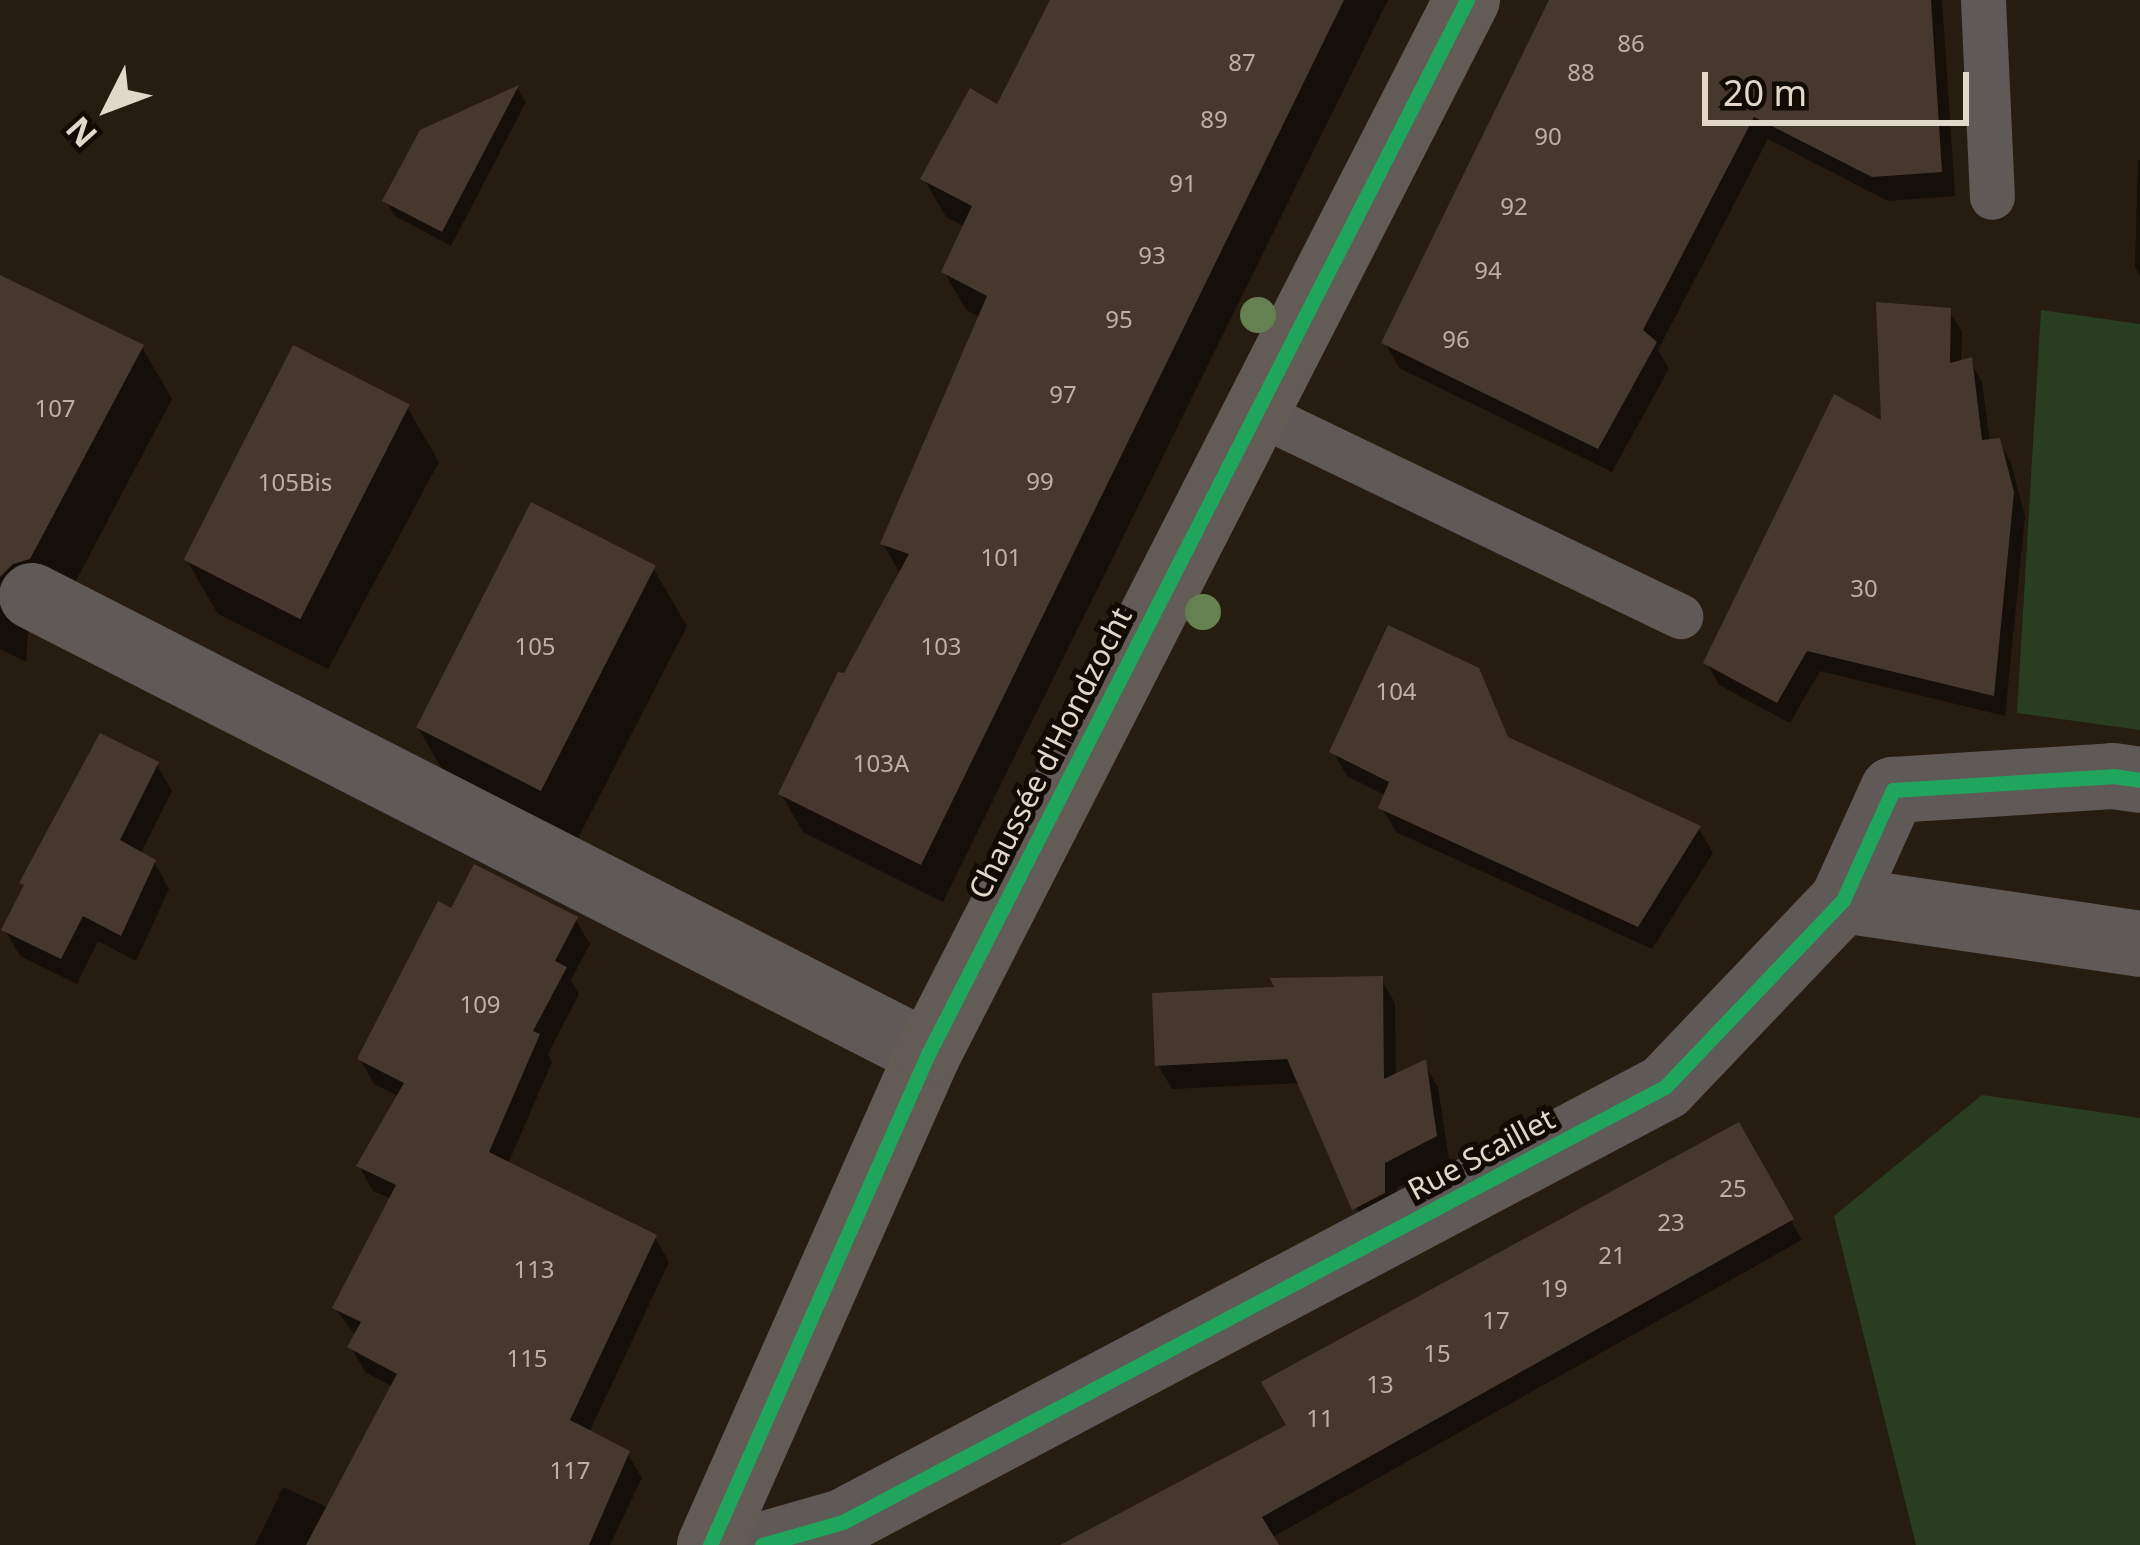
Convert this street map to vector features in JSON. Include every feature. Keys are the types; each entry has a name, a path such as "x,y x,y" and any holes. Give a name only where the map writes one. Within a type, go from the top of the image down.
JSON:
{"main road":[{"name":"Chaussée d'Hondzocht","path":"710,1545 928,1054 1467,0"}],"street":[{"path":"32,596 928,1054"},
{"name":"Rue Scaillet","path":"762,1545 843,1522 1665,1088 1843,901 1893,790 2114,776 2140,780"},
{"path":"1843,901 2140,944"}],"lane":[{"path":"1983,0 1992,197"},
{"path":"1256,412 1680,616"}],"green space":[{"path":"2041,310 2140,324 2140,730 2017,713"},
{"path":"1982,1095 2140,1118 2140,1545 1916,1545 1834,1216"}],"building":[{"path":"1050,0 1344,0 921,865 778,794 838,672 844,673 909,554 880,544 987,296 941,272 972,206 920,179 970,88 997,104"},
{"path":"1549,0 1931,0 1942,172 1872,177 1754,117 1643,330 1657,342 1598,449 1381,343"},
{"path":"519,85 442,232 382,201 420,130"},
{"path":"0,275 144,345 30,559 13,564 0,577"},
{"path":"1876,302 1951,308 1950,363 1972,357 1982,440 2000,438 2014,492 1994,696 1807,651 1777,703 1703,663 1834,394 1881,420"},
{"path":"293,345 410,404 300,619 184,560"},
{"path":"531,502 656,566 541,791 416,727"},
{"path":"1388,625 1479,668 1508,737 1701,826 1638,927 1378,808 1389,782 1329,752"},
{"path":"100,733 159,762 120,840 156,860 121,936 83,916 61,959 1,930 24,885 19,883"},
{"path":"474,864 578,917 555,961 567,967 533,1031 540,1034 489,1152 657,1235 570,1420 630,1451 589,1545 306,1545 397,1374 347,1347 361,1322 332,1308 396,1185 356,1166 404,1083 357,1059 438,901 451,908"},
{"path":"1383,976 1384,1079 1426,1059 1437,1136 1385,1163 1385,1193 1352,1210 1287,1059 1155,1066 1152,993 1274,987 1270,978"},
{"path":"1739,1122 1794,1219 1262,1517 1279,1545 1060,1545 1286,1425 1261,1382"}],"cycle path":[{"path":"710,1545 928,1054 1467,0"},
{"path":"762,1545 843,1522 1665,1087 1843,900 1893,790 2113,776 2140,780"}]}
